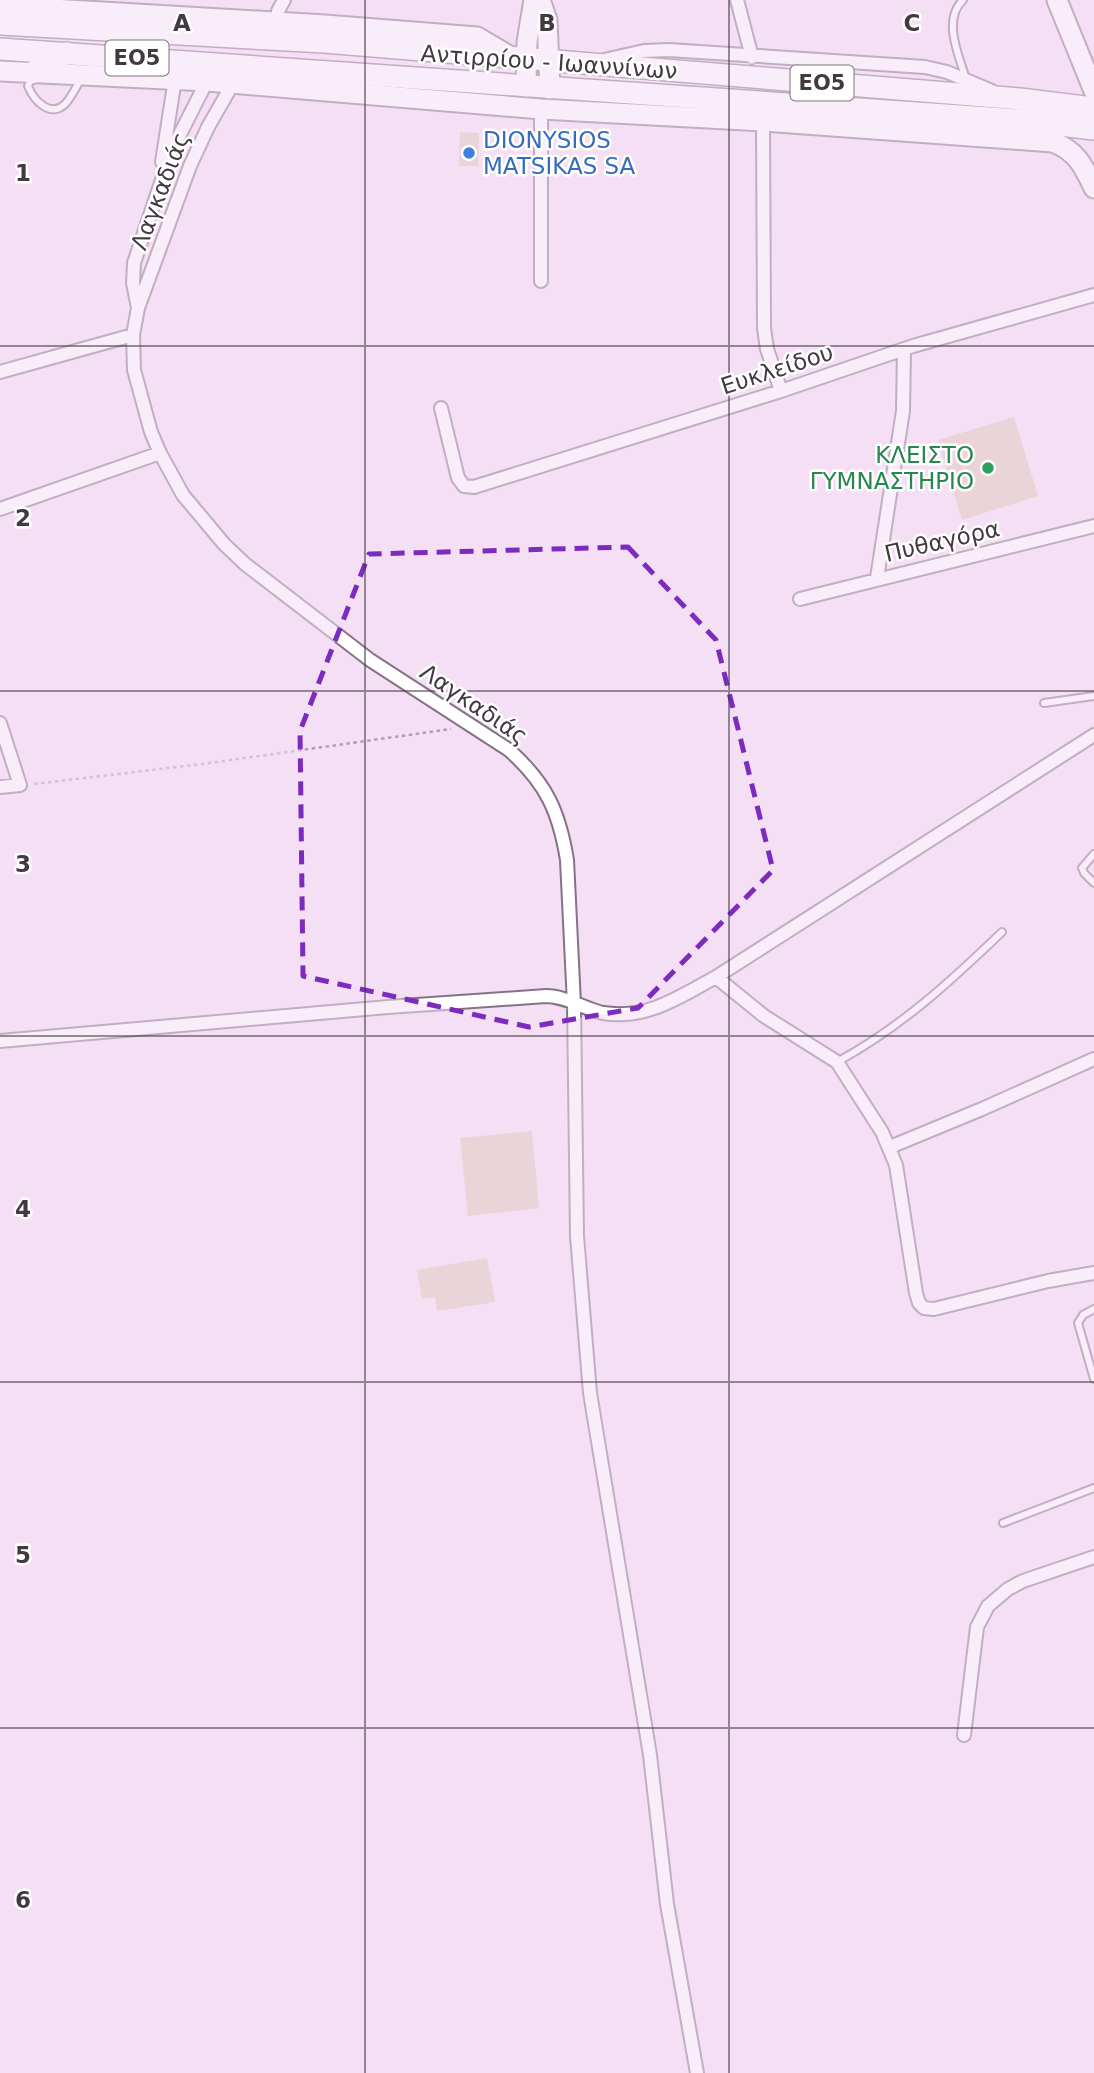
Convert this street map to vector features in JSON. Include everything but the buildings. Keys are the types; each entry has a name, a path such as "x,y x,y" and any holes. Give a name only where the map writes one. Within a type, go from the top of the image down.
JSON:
{"main road":[{"name":"Αντιρρίου - Ιωαννίνων","path":"0,24 324,42 1020,99 1094,108"},
{"name":"Αντιρρίου - Ιωαννίνων","path":"0,48 1003,119 1094,129"},
{"path":"33,73 67,53"}],"street":[{"path":"526,87 519,58 534,0"},
{"path":"540,0 547,20 550,89"},
{"path":"737,0 752,57"},
{"path":"1057,0 1092,85"},
{"path":"0,6 51,4 477,37 519,58"},
{"path":"594,63 644,51 925,66 1020,99"},
{"path":"0,71 206,81 541,109 763,121 1053,142 1066,147 1077,156 1094,188"},
{"name":"Λαγκαδιάς","path":"160,181 167,116 175,79"},
{"name":"Λαγκαδιάς","path":"138,308 133,283 134,267 160,181 184,123 206,81"},
{"name":"Λαγκαδιάς","path":"228,92 190,166 138,308 133,335 134,370 151,432 167,470 189,503 224,544 245,564 361,654 495,739 531,769 554,808 564,837 574,1004 578,1236 590,1393 650,1755 667,1904 697,2073"},
{"path":"541,109 541,281"},
{"path":"763,121 764,328 767,349 781,391"},
{"name":"Ευκλείδου","path":"441,408 458,478 464,486 474,487 904,350 1094,295"},
{"path":"0,372 133,335"},
{"path":"877,578 903,411 904,350"},
{"path":"0,509 160,453"},
{"name":"Πυθαγόρα","path":"800,599 1094,526"},
{"path":"0,723 20,785 0,788"},
{"path":"0,1041 546,996 555,996 602,1013 642,1014 663,1006 716,977 1094,735"},
{"path":"716,977 764,1016 837,1062 862,1098 890,1147 899,1178 916,1293 924,1308 934,1309 1048,1281 1094,1273"},
{"path":"890,1147 995,1104 1094,1059"},
{"path":"964,1735 977,1627 988,1606 1008,1589 1023,1581 1094,1557"}],"lane":[{"path":"963,0 956,6 953,17 954,34 966,79"},
{"path":"33,73 28,86 35,100 47,108 57,109 69,100 84,74"},
{"path":"1044,703 1094,696"},
{"path":"1094,854 1082,868 1094,883"},
{"path":"837,1062 887,1033 1002,932"},
{"path":"1094,1309 1083,1315 1078,1324 1094,1379"},
{"path":"1003,1523 1094,1488"}],"path":[{"path":"20,785 133,773 476,727"}],"highlighted area":[{"path":"628,547 716,640 773,870 638,1008 529,1027 303,976 300,731 369,554"}],"place":[{"name":"DIONYSIOS MATSIKAS SA","path":"469,153"},
{"name":"ΚΛΕΙΣΤΟ ΓΥΜΝΑΣΤΗΡΙΟ","path":"988,468"}]}
